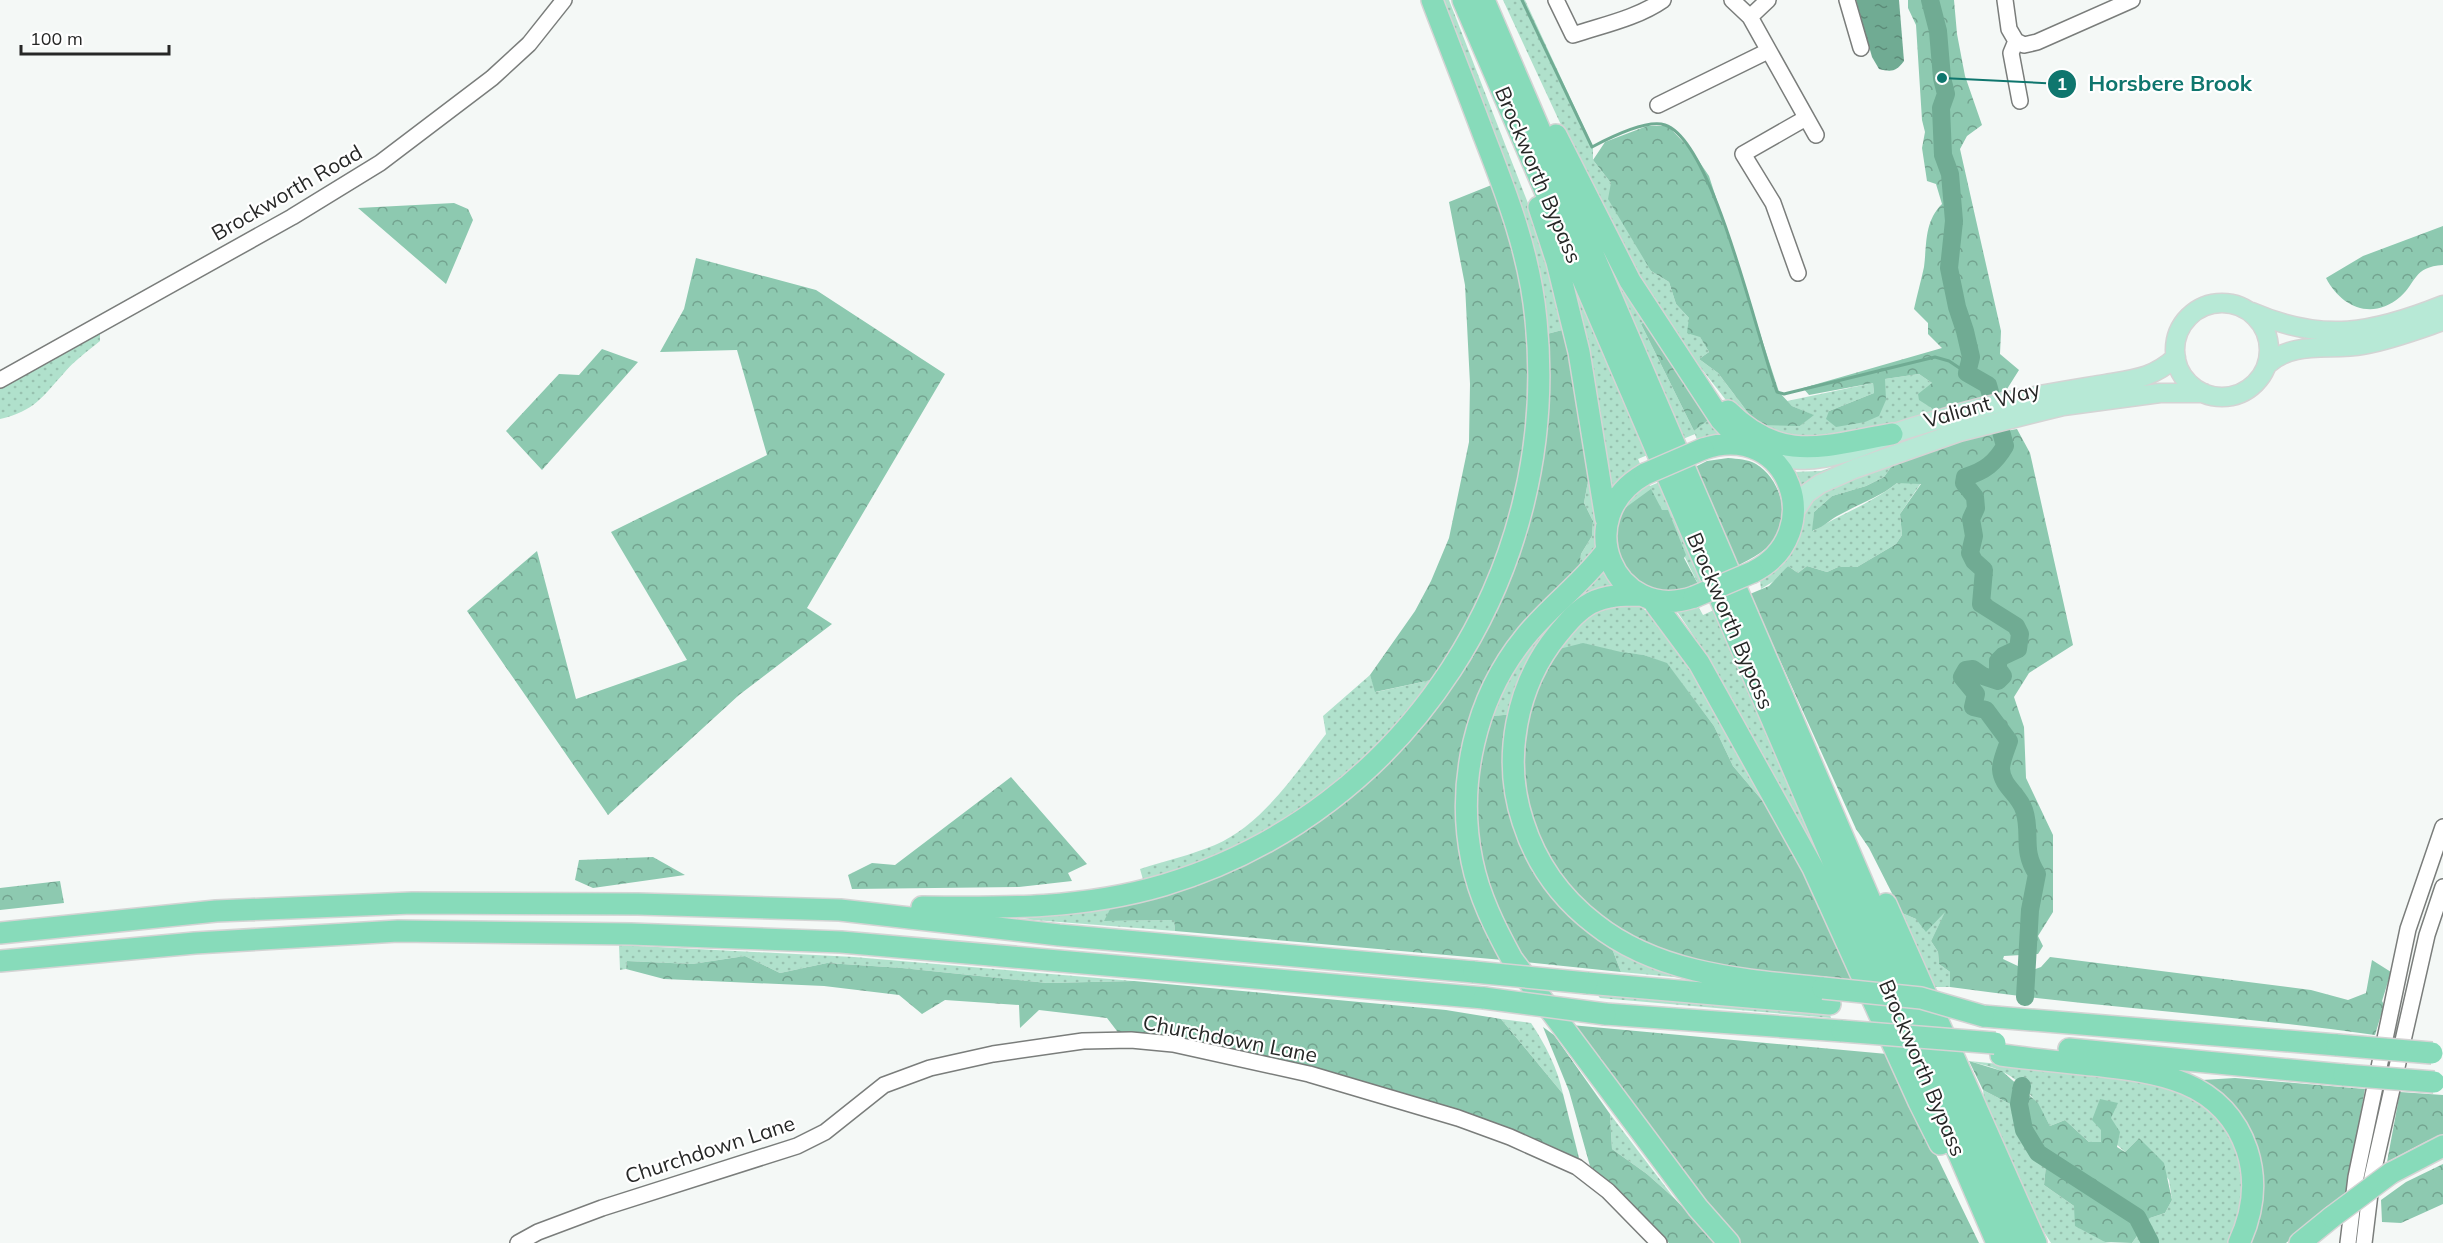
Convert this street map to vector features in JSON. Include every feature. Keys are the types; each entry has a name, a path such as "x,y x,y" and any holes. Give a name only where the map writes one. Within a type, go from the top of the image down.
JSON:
{"highway":[{"path":"840,910 882,907 1024,909 1056,906 1137,892 1205,872 1272,839 1348,786 1407,729 1461,656 1495,590 1511,547 1524,501 1534,452 1538,406 1538,337 1529,276 1512,210 1432,0"},
{"path":"1461,0 1539,206 1557,262 1579,352 1606,519 1607,550 1619,574 1646,598 1699,663 1813,868 1919,1102 1991,1243"},
{"name":"Brockworth Bypass","path":"1461,0 1997,1243"},
{"name":"Brockworth Bypass","path":"1484,0 2017,1243"},
{"path":"1490,0 1630,281 1721,420 1745,445"},
{"path":"1675,350 1742,425 1780,444 1804,448 1828,447 1892,434"},
{"path":"1606,519 1621,494 1645,474 1703,449 1728,443 1745,445 1765,453 1778,465 1789,484 1792,495 1793,514 1788,535 1781,549 1770,562 1754,572 1677,602 1615,596 1600,600 1576,613 1548,647 1530,682 1517,724 1514,771 1522,821 1536,854 1556,886 1585,917 1604,931 1642,952 1712,974 1827,996 1983,1016 2438,1054"},
{"path":"1607,550 1593,569 1546,613 1524,638 1504,666 1491,693 1475,737 1469,767 1466,801 1472,863 1494,927 1512,959 1698,1208 1729,1243"},
{"path":"1816,774 1893,918 2036,1243"},
{"path":"0,933 216,911 412,903 638,904 840,910 1059,935 1587,983 1827,996"},
{"path":"0,961 195,943 398,931 631,934 841,942 1484,998 1605,1014 1921,1038 2142,1071 2188,1084 2214,1101 2235,1125 2243,1139 2250,1160 2252,1202 2239,1243"},
{"path":"1998,1049 2438,1082"},
{"path":"2300,1243 2391,1173 2443,1146"},
{"path":"2312,1243 2332,1217"}],"main road":[{"path":"2443,305 2391,323 2361,330 2326,332 2299,329 2234,304 2218,303 2203,307 2190,315 2181,327 2176,342 2176,357 2181,372 2190,384 2204,393 2218,397 2234,395 2248,389 2278,355 2292,350 2361,345 2398,337 2443,321"},
{"path":"2248,310 2259,321 2266,334 2269,350 2267,365"},
{"name":"Valiant Way","path":"1765,453 1804,461 1824,458 1858,449 1892,434 2013,399 2133,380 2164,368 2176,357"},
{"name":"Valiant Way","path":"1793,514 1806,494 1830,479 1899,453 1979,427 2063,406 2160,393 2204,393"}],"street":[{"name":"Brockworth Road","path":"0,380 308,208 380,163 485,84 529,44 564,0"},
{"path":"1556,0 1573,35 1653,8 1663,0"},
{"path":"1732,0 1750,17 1816,135"},
{"path":"1750,17 1768,0"},
{"path":"1847,0 1861,48"},
{"path":"2006,0 2009,29 2016,41 2024,45 2037,42 2132,0"},
{"path":"2016,41 2011,53 2020,101"},
{"path":"1658,105 1768,51"},
{"path":"1798,273 1773,203 1743,154 1806,118"},
{"path":"2348,1243 2356,1176 2408,929 2443,827"},
{"path":"2364,1243 2372,1177 2427,934 2443,887"},
{"name":"Churchdown Lane","path":"518,1243 538,1232 602,1208 797,1146 825,1132 884,1085 908,1074 952,1062 1038,1047 1083,1041 1131,1040 1173,1044 1309,1074 1458,1118 1510,1137 1563,1160 1588,1176 1631,1212 1659,1243"}],"shaded area":[{"path":"1440,0 1449,0 1536,224 1566,329 1547,334 1544,306"},
{"path":"1503,0 1525,0 1593,147 1593,160 1611,183 1651,271 1669,282 1676,304 1689,318 1709,352 1699,359 1718,373 1749,414 1800,426 1813,415 1792,406 1787,401 1873,383 1874,393 1829,411 1865,422 1885,379 1919,374 1932,383 1930,407 1939,416 1838,440 1778,439 1736,413 1683,345 1637,275 1575,155"},
{"path":"1580,201 1650,319 1641,324 1694,431 1707,420 1688,381 1725,437 1698,443 1695,434 1683,439"},
{"path":"1559,241 1650,454 1638,459 1641,466 1609,494"},
{"path":"100,330 100,341 72,364 37,402 22,412 0,419 0,386"},
{"path":"2017,408 1799,493 1789,472 1821,471 1929,432"},
{"path":"1922,452 1908,460 1893,464 1884,477 1866,486 1832,496 1814,512 1813,531 1877,497 1897,483 1921,483 1900,514 1902,535 1896,544 1857,567 1838,567 1827,572 1807,566 1798,573 1788,566 1779,578 1761,589 1760,580 1779,566 1794,546 1807,509 1816,495 1849,479"},
{"path":"1588,481 1597,484 1598,528 1595,552 1579,573 1581,554 1592,536 1593,521 1584,503"},
{"path":"1662,481 1703,582 1698,584 1662,510 1621,506 1648,483 1650,486"},
{"path":"1605,568 1618,587 1598,595 1514,714 1493,716 1513,673 1526,654 1540,636"},
{"path":"1632,602 1648,612 1663,627 1693,667 1806,867 1766,805 1733,766 1714,726 1667,664 1644,655 1559,649 1581,622 1608,608"},
{"path":"1698,606 1703,615 1716,609 1877,983 1820,866 1691,632 1676,610"},
{"path":"1370,675 1376,692 1436,679 1397,725 1325,793 1248,845 1144,883 1140,869 1215,845 1232,836 1263,811 1277,797 1326,734 1323,716"},
{"path":"1110,909 1105,921 1174,920 1175,931 1021,919"},
{"path":"1947,909 1931,941 1938,952 1939,964 1950,972 1950,987 1935,987 1902,913 1916,919"},
{"path":"1608,938 1705,980 1621,972"},
{"path":"619,945 854,957 1133,981 1047,983 902,968 827,963 780,973 745,956 692,964 627,961 626,969 620,970"},
{"path":"1596,993 1829,1012 1831,1018 1600,998"},
{"path":"1501,1019 1531,1023 1550,1057 1563,1094"},
{"path":"1969,1061 2154,1083 2186,1093 2206,1106 2221,1122 2232,1140 2239,1159 2240,1201 2227,1243 2132,1243 2150,1218 2165,1213 2172,1200 2169,1180 2139,1138 2125,1152 2101,1130 2101,1143 2089,1142 2065,1120 2050,1126 2036,1102 2017,1081 1997,1069"},
{"path":"1983,1090 2012,1105 2022,1139 2046,1165 2044,1185 2074,1206 2105,1242 2111,1243 2051,1243 2039,1224 1984,1098"},
{"path":"1610,1114 1674,1198 1647,1174 1612,1149"}],"green space":[{"path":"1908,0 1954,0 1957,34 1965,76 1982,125 1967,136 1960,149 2001,331 2000,354 2019,370 2002,397 1939,416 1919,400 1918,394 1932,383 1919,374 1885,379 1886,400 1879,416 1865,422 1836,427 1826,419 1829,411 1874,393 1873,383 1809,395 1803,388 1942,348 1928,334 1928,323 1914,309 1924,267 1929,226 1942,204 1936,184 1927,181 1922,148 1925,132 1922,120 1916,25 1908,8"},
{"path":"1647,126 1668,126 1692,151 1709,176 1779,392 1792,406 1814,415 1800,426 1762,425 1749,414 1718,373 1699,359 1709,352 1700,337 1687,333 1689,318 1676,304 1669,282 1651,271 1608,199 1611,183 1593,160 1605,142"},
{"path":"1494,184 1519,265 1529,341 1526,455 1498,565 1436,679 1375,692 1370,675 1415,611 1431,581 1449,538 1469,442 1470,384 1465,285 1449,202"},
{"path":"454,203 468,209 473,220 446,284 358,208"},
{"path":"2443,226 2443,265 2433,266 2421,272 2400,297 2389,304 2379,308 2358,307 2340,297 2326,278 2363,256"},
{"path":"696,258 816,290 945,374 807,608 832,624 739,695 608,815 467,611 537,551 576,699 687,660 611,532 767,455 737,350 660,352 684,309"},
{"path":"1650,319 1688,381 1708,420 1694,431 1641,324"},
{"path":"1566,329 1586,443 1588,481 1584,503 1593,521 1592,536 1581,554 1579,573 1545,606 1462,770 1503,960 1175,931 1174,920 1104,921 1110,909 1202,883 1231,871 1292,838 1347,798 1397,753 1440,701 1477,645 1507,584 1529,520 1546,438 1547,334"},
{"path":"602,349 638,362 542,470 506,431 559,374 579,375"},
{"path":"2017,429 2030,453 2073,645 2029,673 2014,697 2024,727 2026,778 2053,835 2053,912 2038,936 2043,946 2038,954 2004,956 2003,959 2020,967 2023,977 2029,977 2030,971 2041,967 2050,957 2311,990 2348,1000 2366,993 2372,960 2391,972 2375,1035 1950,987 1950,972 1939,964 1938,952 1931,941 1945,912 1926,932 1916,919 1902,913 1869,848 1856,829 1750,594 1769,586 1788,566 1798,573 1807,566 1827,572 1838,567 1857,567 1896,544 1902,535 1900,514 1921,484 1897,483 1812,531 1814,512 1832,496 1866,486 1884,477 1893,464 1908,460 1922,452 1989,431 1990,434"},
{"path":"1728,458 1749,461 1764,470 1780,495 1783,516 1778,535 1770,545 1737,566 1695,467 1707,461"},
{"path":"1651,489 1662,510 1668,510 1686,555 1684,558 1698,584 1674,593 1642,586 1624,567 1615,541 1616,520 1625,508"},
{"path":"1583,643 1644,655 1667,663 1714,726 1733,766 1766,805 1806,867 1858,981 1746,970 1671,953 1637,939 1605,921 1574,894 1547,853 1534,823 1526,792 1524,754 1534,699 1549,665 1559,649"},
{"path":"1514,714 1524,838 1608,938 1621,972 1525,962 1508,935 1494,905 1479,843 1477,811 1479,779 1484,747 1493,716"},
{"path":"1011,777 1087,864 1068,873 1072,881 1019,887 852,889 848,875 872,863 895,865"},
{"path":"653,857 685,875 593,888 575,880 579,860"},
{"path":"60,881 64,903 0,910 0,888"},
{"path":"745,956 780,973 827,963 902,968 1047,983 1134,981 1446,1010 1501,1019 1563,1094 1580,1162 1495,1127 1120,1035 1107,1018 1039,1010 1020,1028 1019,1005 945,1000 922,1014 899,995 824,986 664,979 626,969 627,961 692,964"},
{"path":"1571,1025 1887,1054 1979,1243 1740,1243 1704,1200"},
{"path":"1543,1027 1554,1035 1610,1114 1612,1149 1647,1174 1674,1198 1717,1243 1669,1243 1590,1166 1569,1091"},
{"path":"1969,1061 2002,1071 2038,1103 2050,1126 2065,1120 2089,1142 2101,1142 2101,1130 2092,1120 2100,1099 2118,1103 2111,1118 2120,1132 2117,1147 2125,1152 2139,1138 2164,1163 2172,1200 2165,1213 2150,1218 2132,1243 2105,1242 2075,1226 2074,1206 2044,1185 2046,1165 2031,1151 2022,1138 2012,1105 1983,1090"},
{"path":"2235,1078 2365,1089 2347,1192 2286,1243 2244,1243 2258,1198 2212,1093 2202,1080"},
{"path":"2400,1092 2443,1095 2443,1135 2387,1162"},
{"path":"2443,1164 2443,1204 2401,1223 2382,1222 2381,1200 2406,1182"}],"water":[{"path":"1856,0 1899,0 1904,61 1896,69 1890,71 1879,69 1872,57"}],"waterway":[{"path":"1522,0 1592,147 1628,130 1657,124 1665,125 1683,139 1700,167 1717,204 1777,392 1784,394 1935,357 1949,361 1967,373"},
{"path":"1930,0 1938,31 1942,78 1946,94 1941,108 1943,155 1950,174 1954,221 1949,268 1971,357 1967,373 1988,385 2005,446 1989,466 1965,477 1964,483 1975,497 1976,508 1971,519 1974,536 1970,553 1974,561 1984,570 1981,604 2016,626 2020,634 2018,649 1998,661 1998,669 2003,676 1998,681 1983,676 1973,669 1966,670 1962,677 1976,694 1973,707 1986,710 2009,741 2002,763 2002,775 2007,786 2022,804 2026,818 2029,857 2037,874 2030,910 2025,997"},
{"path":"2022,1086 2019,1104 2024,1130 2038,1153 2137,1217 2150,1242"}],"place":[{"name":"Horsbere Brook","path":"1942,78"}]}
